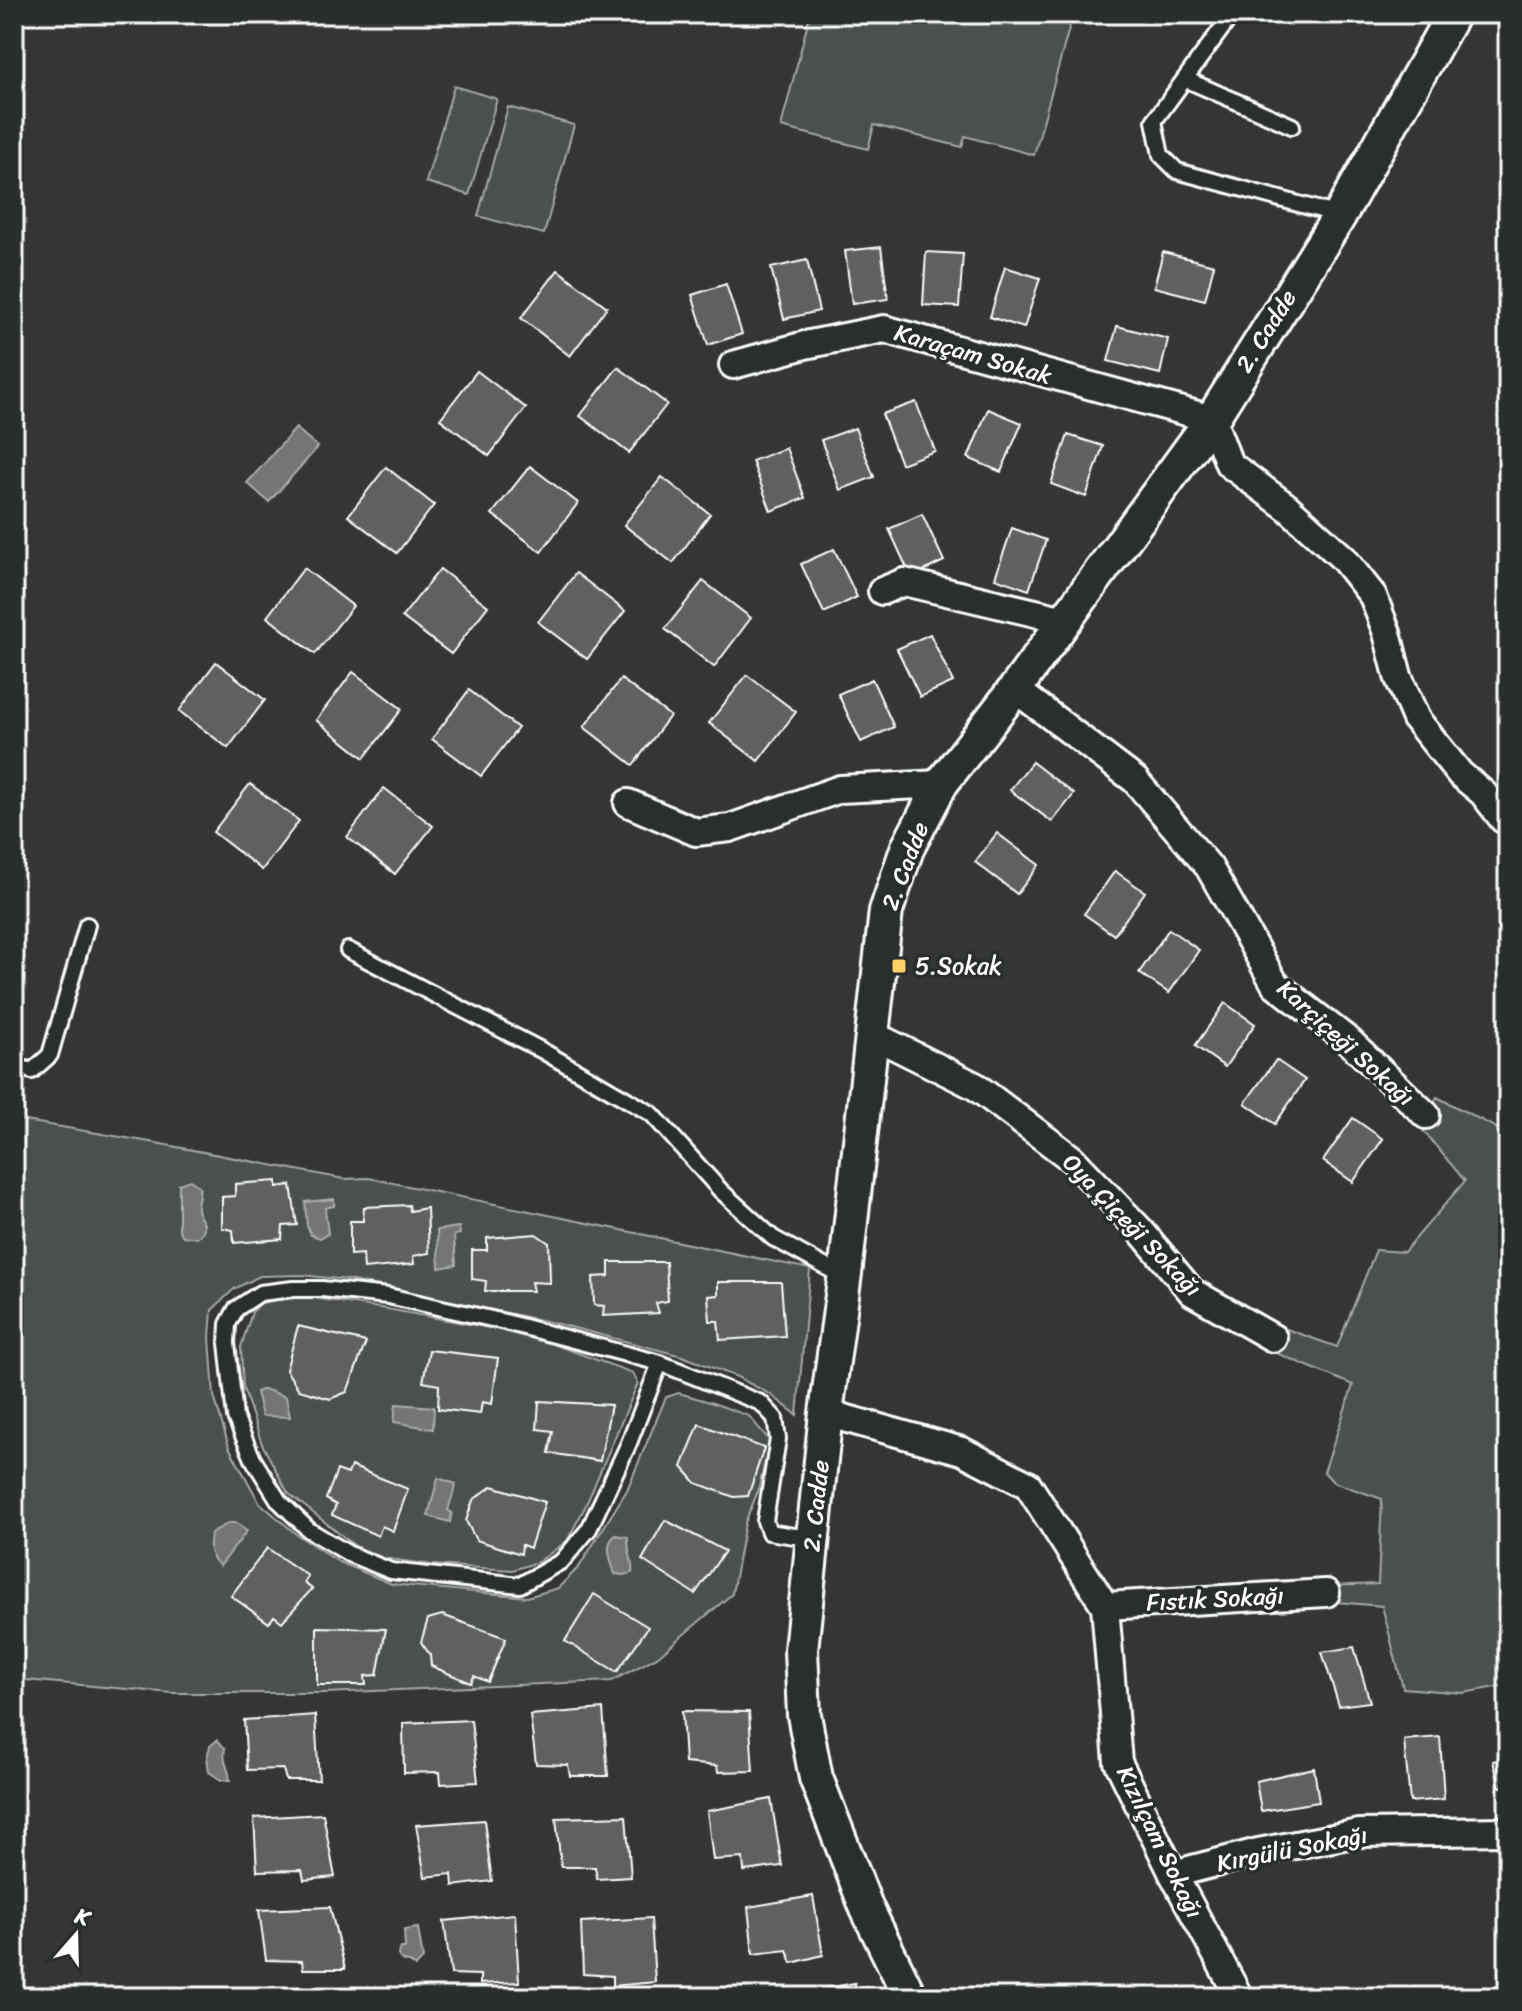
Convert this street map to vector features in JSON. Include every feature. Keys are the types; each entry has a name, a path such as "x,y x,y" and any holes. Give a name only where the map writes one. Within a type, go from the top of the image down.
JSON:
{"street":[{"name":"2. Cadde","path":"910,1997 867,1909 816,1778 804,1715 801,1650 886,911 907,849 941,784 1015,689 1212,419 1340,215 1453,14"},
{"name":"Karaçam Sokak","path":"733,365 805,345 884,329 1212,419"},
{"path":"1212,419 1229,464 1287,507 1343,558 1373,596 1398,676 1416,719 1460,774 1483,793 1503,819"},
{"path":"882,591 904,582 1065,620"},
{"name":"Karçiçeği Sokağı","path":"1015,689 1135,780 1209,867 1275,984 1350,1042 1426,1115"},
{"path":"628,803 696,832 730,828 840,789 941,784"},
{"name":"Oya Çiçeği Sokağı","path":"871,1034 975,1086 1072,1159 1140,1230 1192,1292 1273,1338"},
{"name":"Kızılçam Sokağı","path":"826,1413 962,1451 1028,1485 1105,1606 1118,1762 1239,1997"},
{"name":"Fıstık Sokağı","path":"1105,1606 1326,1593"},
{"name":"Kırgülü Sokağı","path":"1173,1874 1258,1852 1359,1833 1508,1831"}],"lane":[{"path":"1230,14 1154,121 1161,155 1177,171 1340,215"},
{"path":"1185,79 1292,126"},
{"path":"14,1066 32,1071 50,1055 87,925"},
{"path":"348,950 541,1050 652,1114 721,1191 773,1238 844,1277"},
{"path":"660,1363 629,1443 589,1529 562,1561 520,1585 391,1571 349,1554 309,1530 279,1501 253,1459 235,1417 227,1343 228,1324 236,1309 260,1293 293,1289 335,1290 388,1296 505,1322 660,1363 761,1403 775,1418 778,1439 765,1521 769,1532 813,1535"}],"shaded area":[{"path":"810,14 1073,14 1034,155 965,136 962,147 874,125 868,149 781,127"},
{"path":"454,86 497,99 469,195 426,182"},
{"path":"508,107 574,125 544,234 478,216"},
{"path":"296,428 318,447 269,502 247,483"},
{"path":"1437,1097 1504,1132 1508,1125 1508,1685 1463,1693 1403,1688 1382,1606 1325,1601 1328,1586 1378,1584 1382,1499 1333,1482 1324,1472 1353,1385 1269,1350 1278,1326 1337,1347 1376,1250 1404,1252 1465,1181 1420,1127"},
{"path":"14,1119 344,1179 369,1178 810,1269 797,1415 770,1394 737,1377 682,1356 555,1323 348,1280 301,1275 260,1276 234,1289 212,1310 210,1337 214,1396 229,1447 259,1502 296,1534 339,1562 392,1584 527,1597 558,1588 579,1567 627,1490 666,1397 679,1393 749,1416 770,1441 758,1491 745,1523 732,1594 657,1657 612,1681 325,1693 172,1693 14,1679"},
{"path":"190,1180 199,1186 197,1211 204,1225 197,1238 183,1236 179,1230 179,1184"},
{"path":"334,1199 334,1206 325,1208 328,1234 320,1238 311,1235 305,1202"},
{"path":"459,1227 460,1234 454,1235 456,1265 439,1268 437,1230"},
{"path":"300,1296 528,1335 633,1373 638,1383 586,1505 567,1541 538,1562 513,1570 432,1565 383,1558 355,1546 288,1493 262,1444 243,1388 241,1347 252,1312 261,1303"},
{"path":"261,1390 286,1397 290,1417 262,1416 256,1392"},
{"path":"396,1404 434,1407 433,1429 394,1422"},
{"path":"438,1478 456,1484 448,1510 452,1513 450,1522 428,1516"},
{"path":"229,1523 237,1523 247,1531 220,1566 210,1551 211,1533"},
{"path":"616,1535 628,1537 632,1573 615,1574 609,1547"},
{"path":"217,1740 225,1748 230,1780 221,1780 209,1772 207,1757 210,1746"},
{"path":"418,1928 423,1959 415,1967 398,1955 401,1948 405,1948 404,1930"}],"building":[{"path":"881,247 888,299 852,304 845,251"},
{"path":"926,252 963,254 959,307 923,305"},
{"path":"1163,252 1214,265 1205,300 1154,287"},
{"path":"807,260 819,311 784,319 771,268"},
{"path":"1005,267 1040,278 1024,328 990,317"},
{"path":"558,270 607,307 570,356 521,318"},
{"path":"726,284 742,334 708,345 692,295"},
{"path":"1117,326 1168,339 1160,374 1108,361"},
{"path":"618,367 667,404 629,453 580,416"},
{"path":"477,371 526,408 489,456 440,419"},
{"path":"916,402 935,451 901,464 882,414"},
{"path":"988,409 1022,423 1001,472 968,458"},
{"path":"855,428 874,477 840,490 821,440"},
{"path":"1068,435 1103,446 1086,497 1051,484"},
{"path":"786,448 805,498 771,511 752,461"},
{"path":"530,466 578,503 541,552 492,514"},
{"path":"386,467 434,505 397,553 348,516"},
{"path":"662,477 710,514 673,563 624,525"},
{"path":"922,514 944,561 911,577 889,529"},
{"path":"1012,528 1046,540 1029,590 995,578"},
{"path":"834,549 857,597 824,613 801,564"},
{"path":"304,568 353,606 315,654 267,617"},
{"path":"440,569 488,606 451,654 402,617"},
{"path":"576,573 625,611 587,659 538,622"},
{"path":"703,581 751,618 714,667 665,629"},
{"path":"930,634 953,682 920,697 897,649"},
{"path":"216,662 265,700 228,748 179,711"},
{"path":"353,672 402,709 364,758 316,720"},
{"path":"747,675 796,712 758,761 709,723"},
{"path":"621,679 670,716 633,765 584,727"},
{"path":"872,679 894,727 861,742 838,694"},
{"path":"469,690 518,728 481,776 432,739"},
{"path":"1032,762 1074,794 1052,822 1010,790"},
{"path":"250,784 299,821 262,870 213,832"},
{"path":"384,788 433,826 395,874 347,837"},
{"path":"997,833 1039,865 1017,894 975,862"},
{"path":"1115,871 1145,892 1114,935 1084,914"},
{"path":"1169,929 1199,950 1169,993 1139,973"},
{"path":"1225,1003 1255,1024 1225,1067 1195,1046"},
{"path":"1276,1060 1305,1080 1275,1124 1245,1103"},
{"path":"1353,1118 1383,1139 1353,1182 1323,1161"},
{"path":"277,1181 277,1187 291,1185 297,1225 283,1226 282,1239 234,1243 233,1230 222,1228 222,1197 235,1196 235,1184"},
{"path":"409,1205 410,1211 427,1208 429,1253 413,1256 414,1264 364,1269 363,1254 350,1255 350,1221 363,1221 364,1207"},
{"path":"536,1234 549,1243 550,1283 531,1282 533,1291 485,1291 486,1281 472,1279 472,1250 487,1250 487,1238"},
{"path":"609,1262 666,1262 668,1301 656,1303 659,1313 603,1316 604,1306 594,1305 593,1277 609,1276"},
{"path":"718,1282 781,1282 785,1336 720,1340 718,1321 710,1321 708,1296 718,1295"},
{"path":"298,1326 366,1342 347,1392 330,1399 299,1390 286,1370"},
{"path":"429,1350 498,1358 492,1404 482,1402 480,1414 438,1409 439,1385 423,1382"},
{"path":"539,1401 611,1405 600,1461 549,1453 553,1431 537,1429"},
{"path":"699,1424 764,1448 748,1496 734,1497 696,1483 682,1467"},
{"path":"351,1466 408,1489 393,1531 382,1526 378,1536 332,1515 336,1505 326,1499 337,1470 348,1474"},
{"path":"492,1486 545,1502 530,1548 522,1545 521,1554 476,1540 466,1521 473,1500"},
{"path":"665,1520 725,1551 695,1594 642,1560"},
{"path":"267,1548 308,1576 304,1583 312,1589 282,1622 274,1616 269,1623 231,1596"},
{"path":"594,1594 648,1627 617,1672 565,1641"},
{"path":"442,1615 506,1638 488,1682 474,1676 471,1683 431,1666 430,1655 421,1642 428,1619"},
{"path":"317,1627 386,1629 377,1675 365,1676 366,1685 317,1685"},
{"path":"1354,1647 1370,1702 1339,1706 1322,1652"},
{"path":"603,1709 608,1776 570,1776 568,1765 536,1764 530,1715"},
{"path":"682,1711 749,1712 753,1771 718,1772 717,1766 685,1763"},
{"path":"315,1715 319,1780 286,1780 283,1769 247,1770 244,1720"},
{"path":"471,1720 478,1782 441,1784 440,1772 404,1773 403,1723"},
{"path":"1440,1737 1444,1799 1410,1802 1404,1740"},
{"path":"1508,1743 1508,1786 1500,1787 1493,1761 1501,1759 1499,1745"},
{"path":"1314,1768 1319,1802 1261,1811 1256,1781"},
{"path":"771,1799 782,1866 744,1871 743,1858 713,1860 707,1811"},
{"path":"323,1814 335,1877 304,1880 302,1870 257,1871 254,1818"},
{"path":"626,1816 631,1877 597,1879 595,1867 561,1867 556,1818"},
{"path":"484,1820 492,1881 453,1886 452,1874 425,1877 416,1825"},
{"path":"813,1896 823,1955 792,1963 787,1950 753,1954 748,1907"},
{"path":"330,1907 345,1969 303,1969 302,1961 266,1960 259,1910"},
{"path":"515,1914 519,1982 480,1984 480,1975 451,1974 444,1921"},
{"path":"651,1918 655,1982 613,1986 613,1976 583,1974 581,1922"},
{"path":"855,1983 857,1997 784,1996"}],"place":[{"name":"5.Sokak","path":"899,966"}]}
